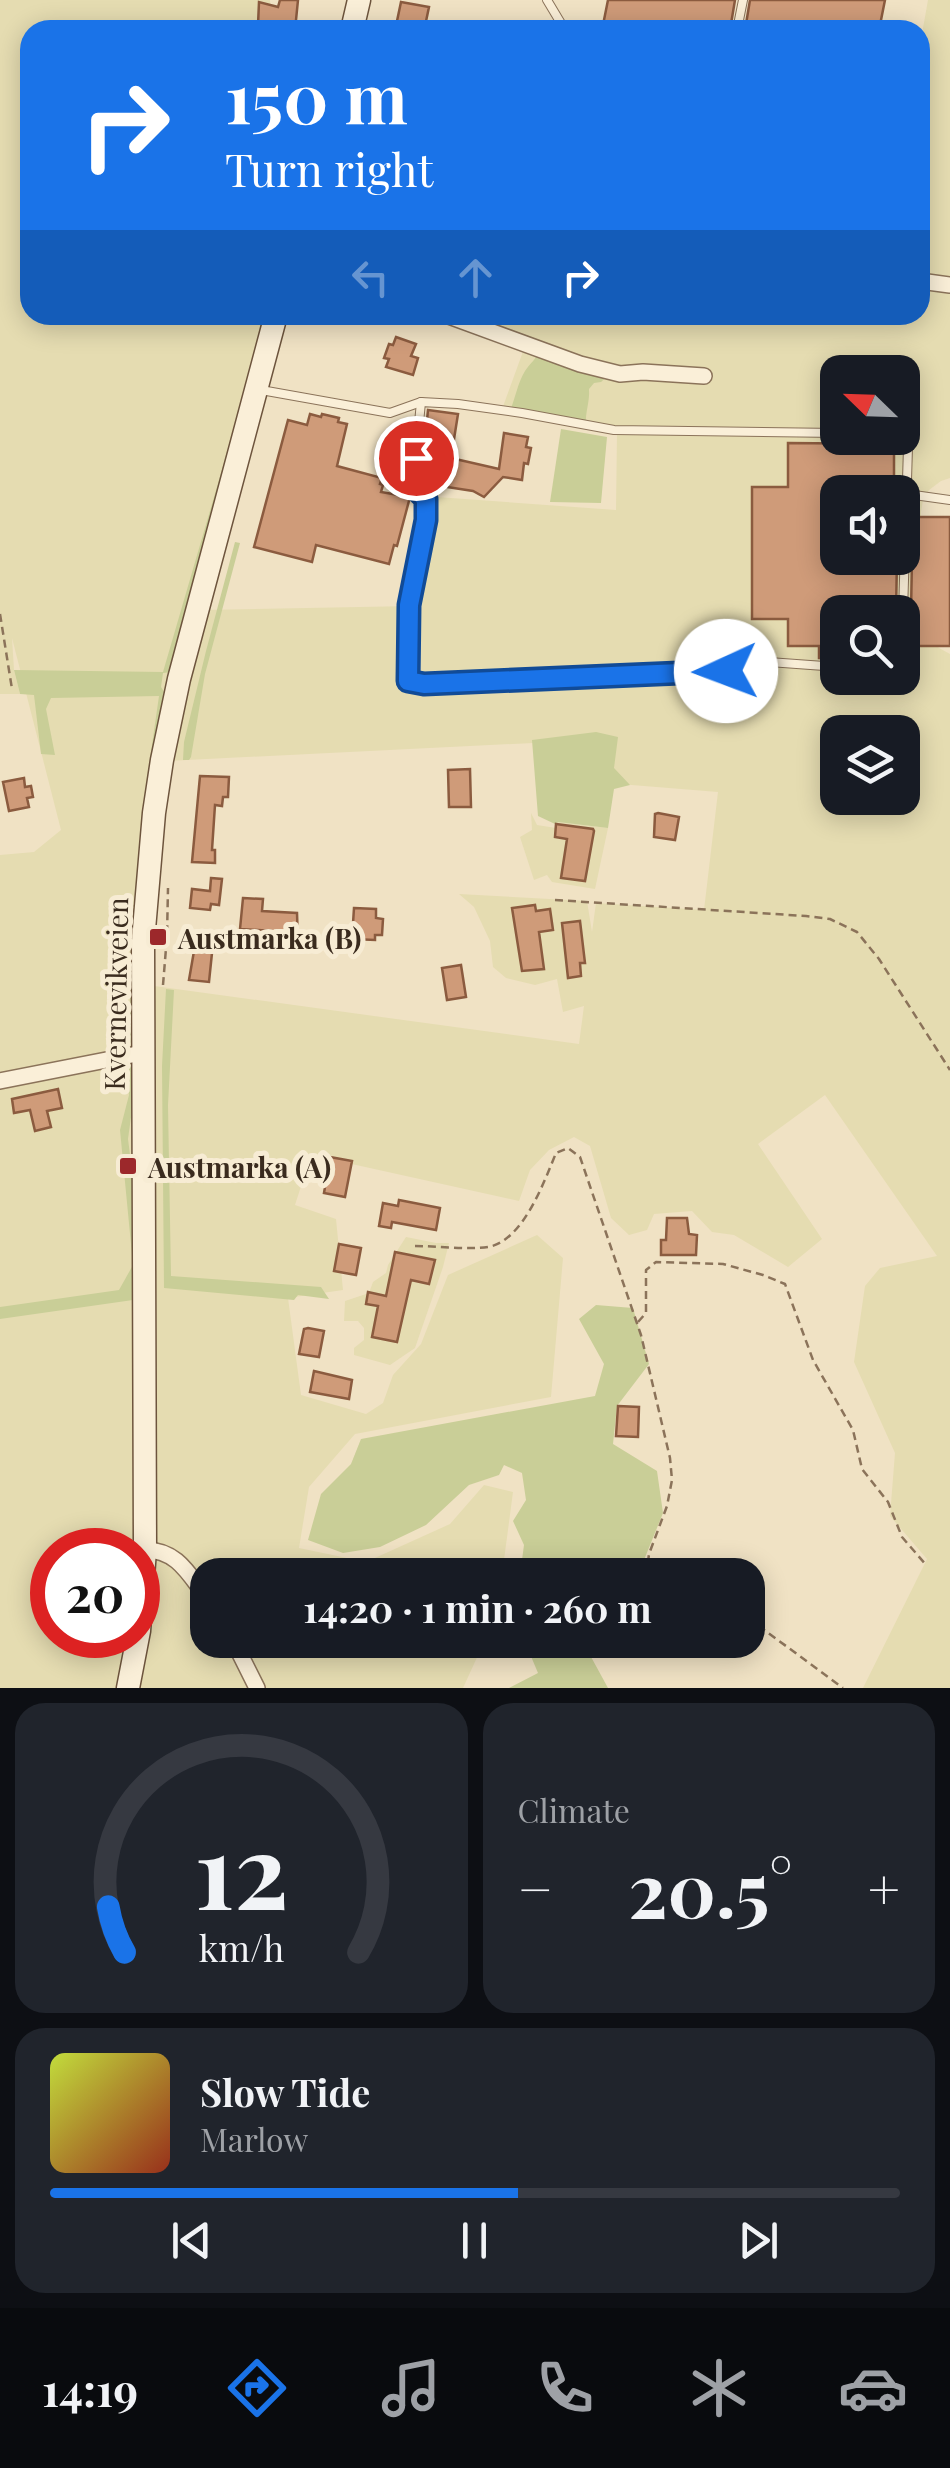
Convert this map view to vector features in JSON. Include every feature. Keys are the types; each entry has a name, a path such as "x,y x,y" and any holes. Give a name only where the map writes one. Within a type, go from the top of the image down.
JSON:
{"main road":[{"name":"Kvernevikveien","path":"145,1528 143,941 154,813 178,679 273,325"},
{"name":"Kvernevikveien","path":"128,1688 134,1658"}],"street":[{"path":"467,325 620,374 704,376"},
{"path":"0,1081 142,1053"},
{"path":"160,1551 166,1552 190,1575"},
{"path":"242,1658 257,1688"}],"lane":[{"path":"257,389 390,413 421,402 522,413 614,430 820,432"},
{"path":"421,402 413,486 426,499 426,520 409,605 408,681 424,684 726,671 755,661 820,666"},
{"path":"920,496 950,500"}],"path":[{"path":"0,613 12,689"},
{"path":"555,900 830,919 858,932 950,1070"},
{"path":"415,1246 490,1247 510,1236 537,1198 556,1153 568,1148 580,1157 638,1323 670,1458 672,1480 648,1558"},
{"path":"638,1323 646,1313 646,1270 656,1262 722,1264 785,1284 813,1360 853,1430 862,1469 888,1502 902,1538 927,1566"},
{"path":"765,1631 843,1688"}],"shaded area":[{"path":"0,0 270,0 272,20 20,20 20,325 273,325 202,610 412,606 432,547 437,497 616,510 617,433 501,412 525,346 479,329 480,325 930,325 930,20 924,20 928,0 950,0 950,478 929,490 923,500 921,558 932,640 950,654 950,1688 863,1688 927,1559 890,1516 895,1453 854,1362 865,1286 880,1268 937,1256 825,1095 758,1144 822,1239 788,1267 734,1235 712,1232 692,1211 654,1214 647,1230 629,1235 611,1218 590,1146 574,1137 549,1150 530,1170 519,1201 311,1155 295,1205 336,1219 343,1290 288,1298 301,1395 366,1414 383,1403 393,1375 421,1344 448,1275 537,1235 563,1258 551,1397 355,1434 309,1487 299,1548 347,1558 190,1558 190,1658 477,1658 463,1688 0,1688 0,855 34,852 61,830 12,638 20,694 0,694","holes":["612,739 607,783 718,792 704,910 596,903 592,932 587,901 459,894 474,907 490,941 493,967 506,978 535,985 557,979 563,1012 584,1006 579,1044 147,985 167,761"]},
{"path":"531,813 537,825 556,828 557,822 608,828 595,889 552,882 547,875 534,880 520,837 532,830"},
{"path":"406,1237 449,1243 415,1348 390,1365 354,1355 354,1348 364,1340 364,1328 358,1321 344,1321 345,1301 369,1293 373,1282 386,1273"},
{"path":"484,1485 513,1492 504,1558 375,1558 450,1524"}],"green space":[{"path":"260,325 264,325 263,340 171,672 163,673 161,687 168,698 133,1040 129,1045 133,919 159,696 51,698 46,709 55,755 41,754 34,695 20,694 14,670 163,672 258,346"},
{"path":"539,350 612,372 589,389 586,425 510,411 523,375"},
{"path":"561,429 607,437 601,503 550,502"},
{"path":"235,542 240,543 205,674 191,757 183,760 184,742"},
{"path":"596,732 618,737 614,768 630,785 614,789 608,828 555,824 538,816 532,740"},
{"path":"166,989 174,990 168,1105 171,1276 321,1287 329,1299 298,1295 294,1300 164,1288 162,1066"},
{"path":"122,1061 134,1072 135,1088 128,1139 136,1202 133,1300 0,1319 0,1307 119,1290 133,1265 120,1130 129,1095 126,1069 113,1062"},
{"path":"596,1305 633,1308 649,1364 617,1406 613,1444 657,1471 663,1513 645,1558 522,1558 524,1545 513,1521 526,1500 522,1473 504,1465 499,1475 469,1485 426,1525 380,1547 343,1553 308,1540 321,1494 351,1464 361,1439 595,1396 604,1364 579,1319"},
{"path":"532,1658 592,1658 608,1688 509,1688 538,1673"}],"building":[{"path":"280,0 298,0 296,20 258,20 259,2 278,7"},
{"path":"608,0 735,0 732,20 604,20"},
{"path":"750,0 885,0 881,20 747,20"},
{"path":"401,2 429,7 426,20 397,20"},
{"path":"396,337 416,344 411,356 418,358 413,375 386,367 389,359 384,358"},
{"path":"428,410 458,414 451,458 499,469 504,433 528,437 526,447 531,448 522,480 503,477 484,497 473,491 421,483"},
{"path":"310,414 339,418 338,422 347,424 337,466 382,478 381,492 410,497 389,564 316,545 312,562 254,547 288,420 307,425"},
{"path":"788,443 820,443 820,455 894,455 894,475 820,475 820,575 897,575 896,595 820,595 820,658 819,646 788,646 788,619 752,619 752,487 788,487"},
{"path":"920,517 950,517 950,646 920,646 920,595 911,595 912,575 920,575"},
{"path":"470,769 471,807 449,807 448,770"},
{"path":"200,776 229,777 228,797 223,797 222,806 215,805 215,863 192,862"},
{"path":"24,778 33,797 27,798 29,807 9,811 3,782"},
{"path":"658,813 679,817 675,840 654,837"},
{"path":"556,824 593,829 585,881 561,878 567,839 555,837"},
{"path":"211,878 222,879 219,905 211,904 210,910 190,908 192,889 210,891"},
{"path":"243,898 263,899 262,911 297,913 298,943 278,942 272,931 240,929"},
{"path":"535,905 536,911 550,909 553,930 539,932 544,969 522,971 512,908"},
{"path":"354,908 376,909 376,918 383,919 382,935 375,935 375,940 352,939"},
{"path":"580,921 585,963 580,963 581,976 568,978 562,923"},
{"path":"194,951 212,953 209,982 189,980"},
{"path":"461,965 466,997 447,1000 442,968"},
{"path":"58,1089 62,1108 47,1111 51,1127 35,1131 30,1110 14,1113 12,1099"},
{"path":"330,1157 352,1161 345,1197 324,1193"},
{"path":"399,1200 440,1208 436,1230 392,1222 391,1228 379,1226 383,1203 398,1206"},
{"path":"667,1218 687,1218 689,1234 697,1235 696,1255 661,1255"},
{"path":"339,1244 361,1248 356,1275 334,1271"},
{"path":"395,1252 435,1260 429,1284 411,1280 397,1342 372,1337 378,1306 366,1304 368,1292 386,1296"},
{"path":"304,1329 324,1331 319,1357 299,1354"},
{"path":"314,1371 352,1380 349,1399 310,1392"},
{"path":"618,1406 639,1407 638,1437 616,1436"}],"place":[{"name":"Austmarka (B)","path":"158,937"},
{"name":"Austmarka (A)","path":"128,1166"}],"route":[{"path":"416,458 413,486 426,499 426,520 409,605 408,681 424,684 726,671"}]}
